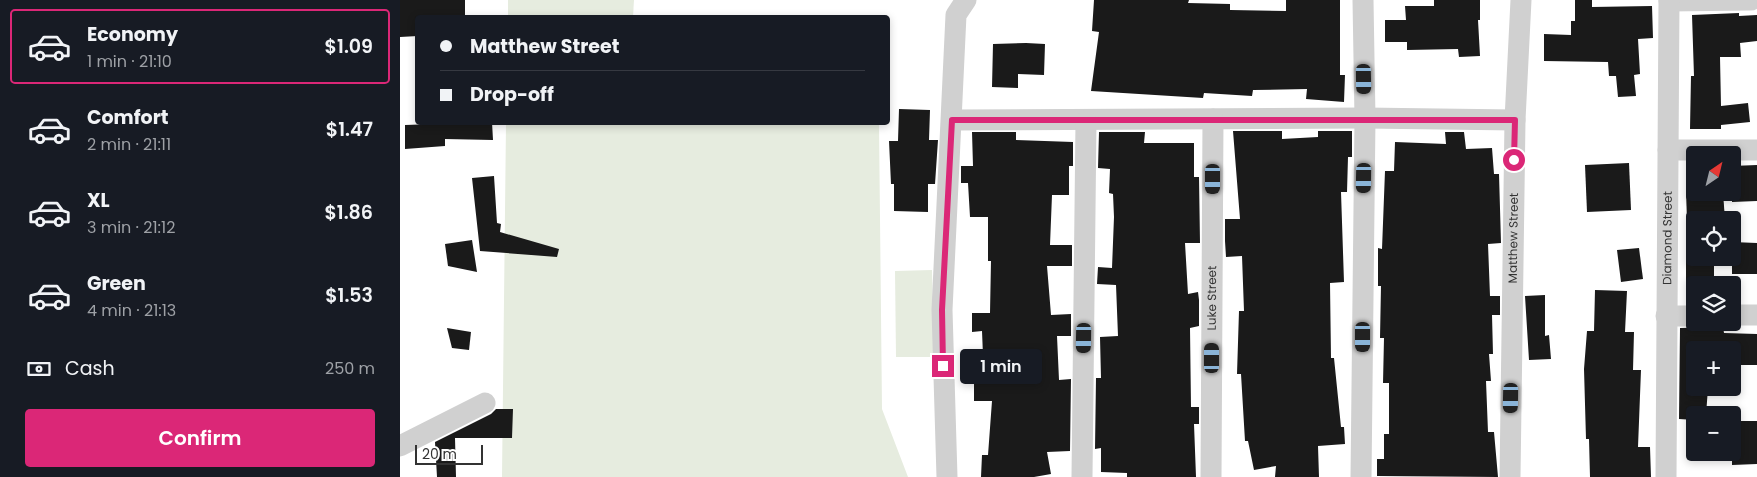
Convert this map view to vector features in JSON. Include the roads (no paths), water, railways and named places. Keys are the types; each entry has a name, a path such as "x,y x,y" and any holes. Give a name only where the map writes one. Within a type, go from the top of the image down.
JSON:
{"street":[{"path":"947,477 942,310 956,15 966,0"},
{"path":"1361,477 1365,118 1363,0"},
{"name":"Matthew Street","path":"1510,477 1515,120 1521,0"},
{"path":"1669,1 1751,0"},
{"name":"Diamond Street","path":"1666,477 1669,1"},
{"path":"952,120 1086,121 1365,118 1515,120"},
{"name":"Luke Street","path":"1211,477 1214,119"},
{"path":"1082,477 1086,121"},
{"path":"1668,150 1757,150"},
{"path":"1741,315 1757,315"},
{"path":"1666,316 1686,316"},
{"path":"400,446 485,403"}]}
